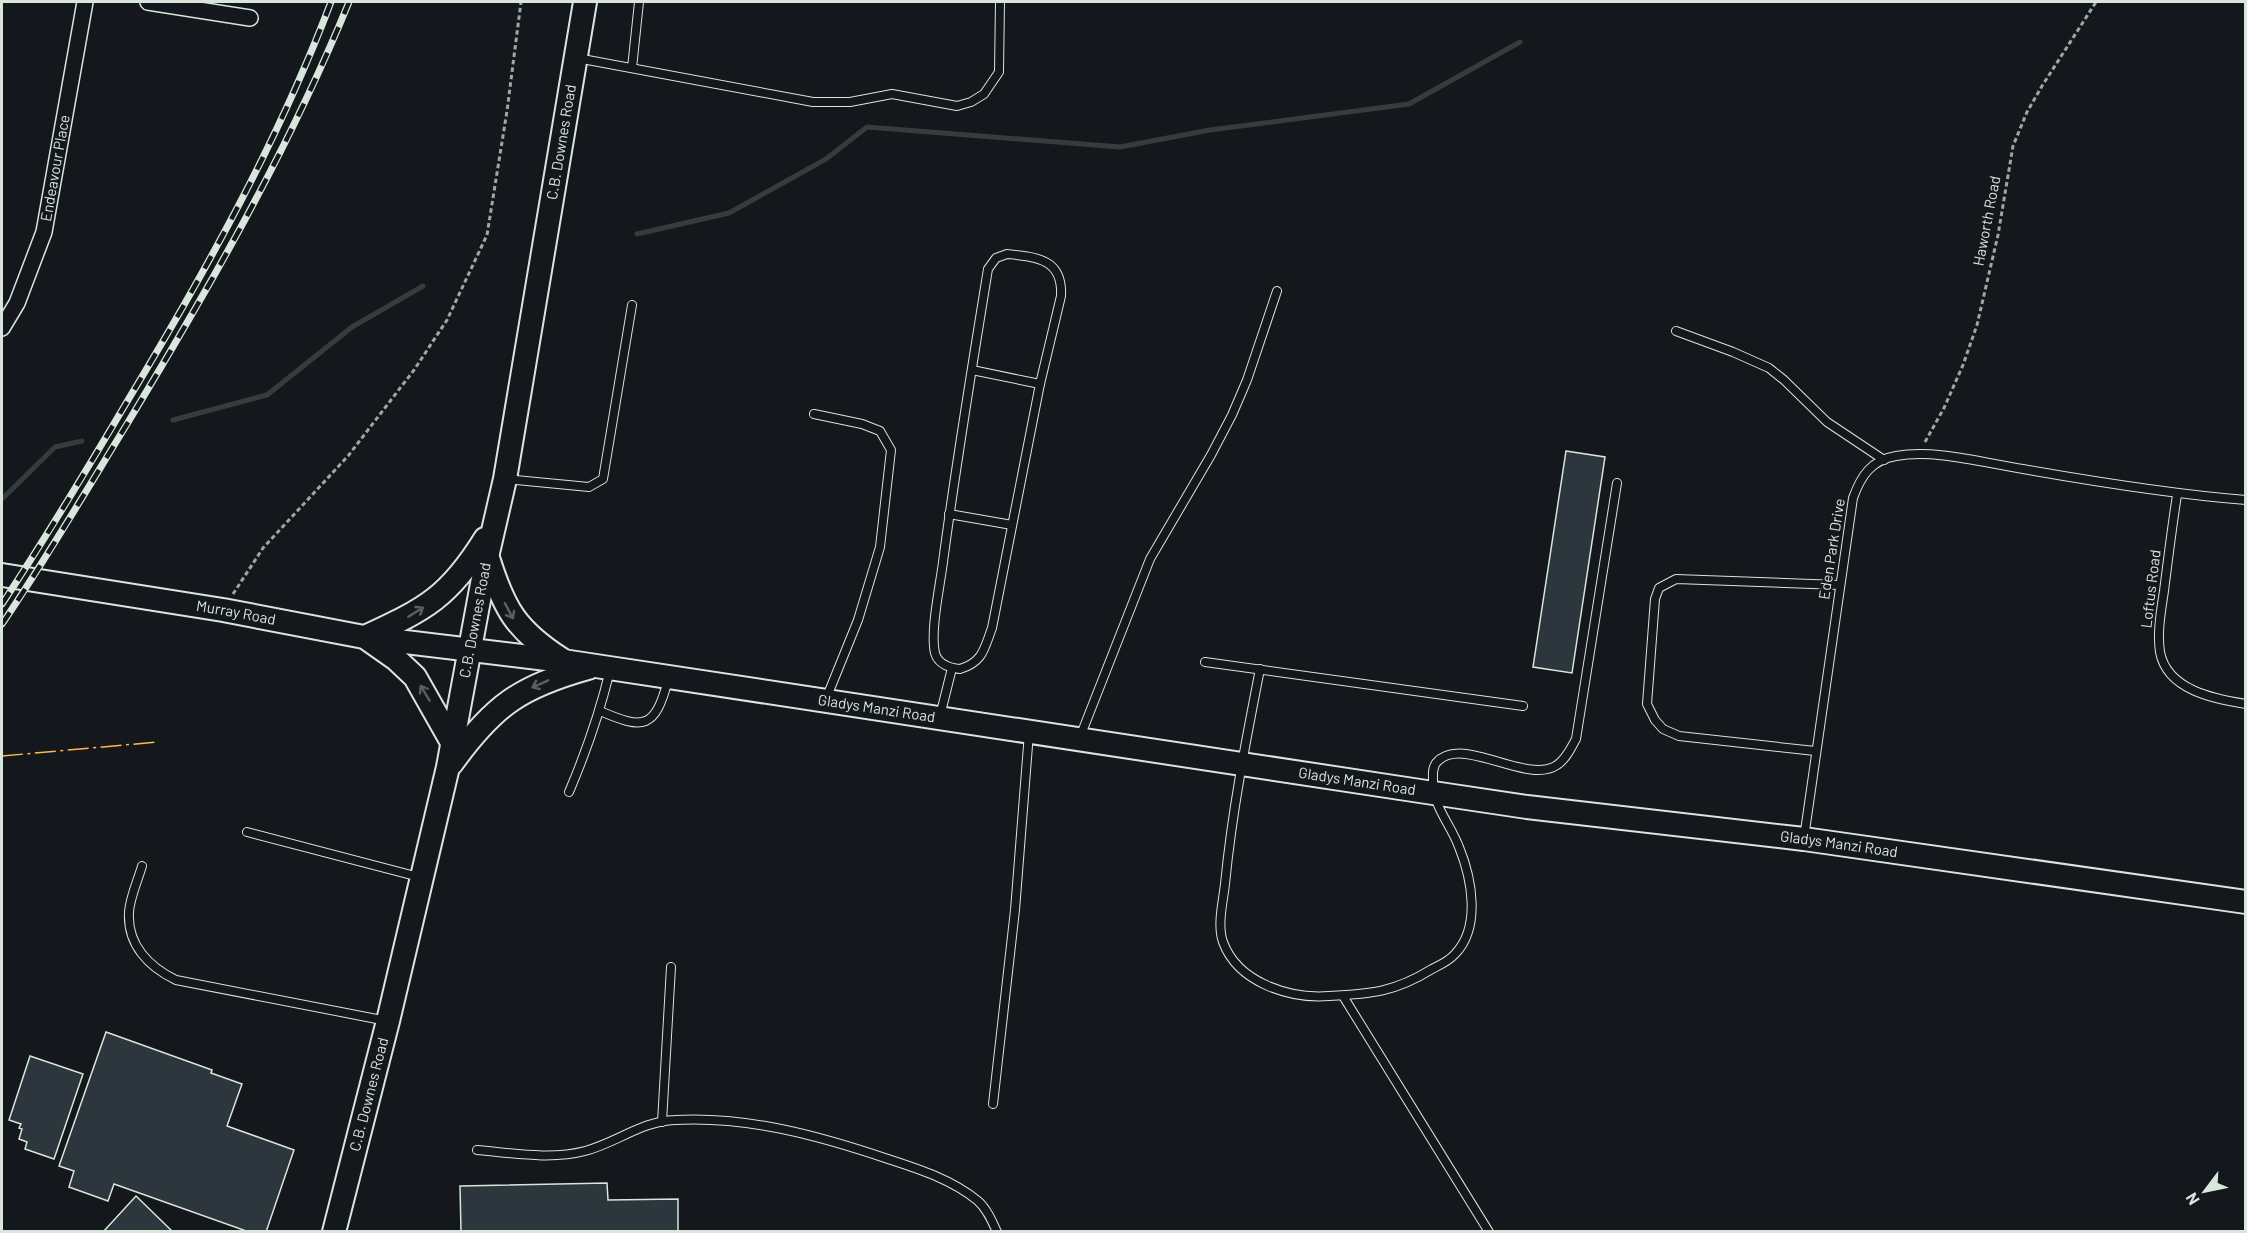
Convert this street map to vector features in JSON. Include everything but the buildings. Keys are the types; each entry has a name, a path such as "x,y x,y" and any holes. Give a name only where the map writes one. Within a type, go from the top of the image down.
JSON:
{"main road":[{"name":"C.B. Downes Road","path":"334,1232 388,1021 453,744 487,557 505,478 585,2"},
{"path":"364,637 405,619 441,596 469,565 494,524"},
{"path":"487,557 495,582 511,617 527,635 564,661"},
{"name":"Murray Road","path":"2,575 223,610 364,637 471,650"},
{"path":"364,637 396,659 415,677 453,744"},
{"name":"Gladys Manzi Road","path":"471,650 564,661 1433,794 1804,839 2246,902"},
{"path":"448,767 478,728 508,702 546,682 603,667"}],"street":[{"name":"Endeavour Place","path":"2,328 17,303 44,232 85,2"},
{"path":"148,2 250,18"}],"lane":[{"path":"632,68 639,2"},
{"path":"576,58 813,102 850,102 892,94 957,106 984,94 999,72 1000,2"},
{"path":"1007,254 1041,260 1054,268 1062,282 1061,296 1040,384 992,628 983,654 974,664 960,669 952,668 938,659 934,643 950,514 988,269 991,262 1007,254"},
{"path":"1079,739 1150,559 1232,415 1247,380 1278,291"},
{"path":"505,478 589,487 603,479 632,305"},
{"path":"1676,331 1768,368 1784,380 1827,422 1884,460"},
{"path":"972,370 1040,384"},
{"path":"814,414 862,424 880,431 891,450 880,547 858,620 825,701"},
{"name":"Eden Park Drive","path":"1804,839 1852,498 1861,477 1871,467 1894,456 1936,455 2177,495 2246,500"},
{"path":"1260,669 1241,764 1221,924 1223,942 1236,964 1245,973 1293,995 1375,994 1400,987 1454,956 1469,932 1472,914 1466,868 1459,845 1437,806 1433,794 1433,767 1446,756 1455,754 1537,770 1548,770 1559,764 1576,740 1617,483"},
{"name":"Loftus Road","path":"2177,495 2159,628 2160,653 2167,667 2179,681 2196,692 2216,699 2246,704"},
{"path":"950,514 1012,525"},
{"path":"1815,751 1679,736 1663,729 1655,720 1647,704 1655,599 1659,588 1676,579 1840,585"},
{"path":"1205,662 1523,706"},
{"path":"569,792 600,711 603,667"},
{"path":"940,718 952,668"},
{"path":"600,711 625,722 645,722 658,711 669,677"},
{"path":"993,1104 1015,910 1029,731"},
{"path":"247,832 421,878"},
{"path":"142,866 129,911 132,938 145,960 157,971 177,980 388,1021"},
{"path":"662,1122 671,968"},
{"path":"1344,996 1489,1232"},
{"path":"477,1150 536,1154 585,1151 630,1132 673,1120 710,1120 772,1127 865,1151 910,1166 963,1191 980,1203 997,1232"}],"path":[{"path":"223,610 262,548 348,456 414,370 447,320 487,235 507,111 521,2"},
{"name":"Haworth Road","path":"1918,454 1944,408 1977,325 1998,235 2013,146 2027,112 2096,2"}],"waterway":[{"path":"637,234 729,213 826,159 867,127 1120,147 1210,130 1409,104 1520,42"},
{"path":"173,420 267,395 352,327 423,286"},
{"path":"2,499 55,447 82,441"}],"railway":[{"path":"2,604 52,527 214,251 265,153 311,53 331,2"},
{"path":"2,624 50,550 188,321 301,111 349,2"}],"power":[{"path":"2,756 158,742"}]}
